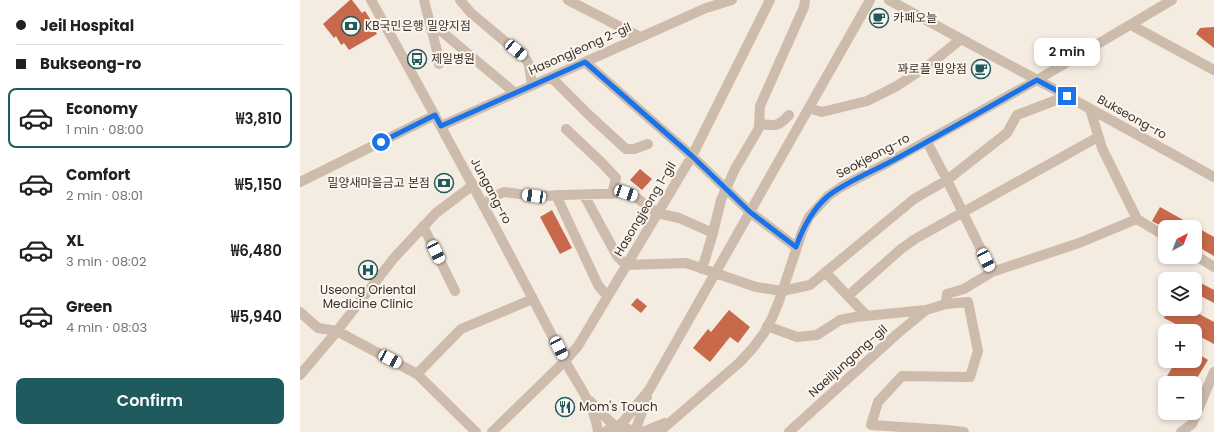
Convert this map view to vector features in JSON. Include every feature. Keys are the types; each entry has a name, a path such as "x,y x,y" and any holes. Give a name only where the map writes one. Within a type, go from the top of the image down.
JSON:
{"street":[{"name":"Jungang-ro","path":"370,0 441,126 585,395"},
{"path":"424,0 439,59 438,64"},
{"path":"460,0 471,13 526,59 529,65 532,85"},
{"path":"568,0 640,37"},
{"name":"Hasongjeong 2-gil","path":"441,126 706,8 732,0"},
{"name":"Hasongjeong 1-gil","path":"492,432 578,346 692,156 770,0"},
{"path":"702,269 721,200 735,169 760,128 760,106 804,7 805,0"},
{"path":"616,427 623,422 649,390 870,0"},
{"name":"Bukseong-ro","path":"889,0 1214,177"},
{"name":"Seokjeong-ro","path":"659,432 738,363 752,349 764,333 772,318 796,247 809,217 828,196 841,187 927,142 1037,80 1172,0"},
{"path":"429,21 515,93"},
{"path":"1131,25 1214,70"},
{"path":"809,108 822,112 867,101 895,87 930,65 961,39"},
{"path":"585,62 692,156 750,212 796,247"},
{"path":"551,77 626,149 634,149 648,144"},
{"path":"584,195 617,256 626,265 686,263 756,287 782,291 810,285 914,199 947,180 1007,133 1017,115 1067,96"},
{"path":"1090,109 1102,148 1137,219 1158,232"},
{"path":"300,182 435,115"},
{"path":"760,124 775,126 780,124 789,115"},
{"path":"566,129 616,178 612,194"},
{"path":"848,296 901,249 915,239 1098,137"},
{"path":"927,142 992,272"},
{"path":"300,375 337,331 394,258 423,226 436,213 473,185"},
{"path":"483,205 495,196 504,192 534,196 626,193 634,196 657,213 679,218 713,233"},
{"path":"556,195 598,285 608,296"},
{"path":"946,304 947,294 964,289 992,272 1079,243 1137,219"},
{"path":"423,226 455,291"},
{"path":"1202,259 1214,267"},
{"path":"825,272 867,316"},
{"path":"417,374 462,329 533,299"},
{"path":"768,326 797,338 817,335 840,320 926,310 946,304 968,302 978,352 970,377 902,376 878,402 870,428 964,432"},
{"name":"Naeiljungang-gil","path":"789,432 897,334 926,310"},
{"path":"300,312 318,328 337,331 417,374 476,432"},
{"path":"1181,432 1192,424 1214,372"},
{"path":"636,432 649,390"},
{"path":"585,395 616,427"},
{"path":"585,395 594,416 598,432"},
{"path":"644,432 674,419"},
{"path":"605,432 608,429 616,427 623,427 633,432"}],"building":[{"path":"350,0 352,0 362,13 365,11 377,34 349,50 344,43 341,45 336,36 334,38 323,24"},
{"path":"1214,27 1214,48 1196,34 1200,28"},
{"path":"640,169 652,179 642,190 630,180"},
{"path":"1160,207 1183,220 1158,220 1158,224 1152,221"},
{"path":"552,210 572,248 560,254 540,217"},
{"path":"1202,230 1214,237 1214,256 1202,249"},
{"path":"1202,284 1214,290 1214,303 1202,297"},
{"path":"637,298 647,306 641,313 631,305"},
{"path":"729,310 750,327 738,343 730,337 710,362 693,348 708,329 711,332"},
{"path":"1165,316 1202,316 1214,322 1214,344 1202,338 1202,324 1176,324 1164,318"},
{"path":"1202,356 1208,360 1198,376 1167,376 1172,368 1202,368"}],"place":[{"name":"카페오늘","path":"879,18"},
{"name":"KB국민은행 밀양지점","path":"351,26"},
{"name":"제일병원","path":"417,59"},
{"name":"꽈로플 밀양점","path":"981,69"},
{"name":"밀양새마을금고 본점","path":"444,183"},
{"name":"Useong Oriental Medicine Clinic","path":"368,270"},
{"name":"Mom's Touch","path":"565,407"}],"route":[{"path":"381,142 435,115 441,126 585,62 692,156 750,212 796,247 809,217 828,196 841,187 1037,80 1067,96"}]}
